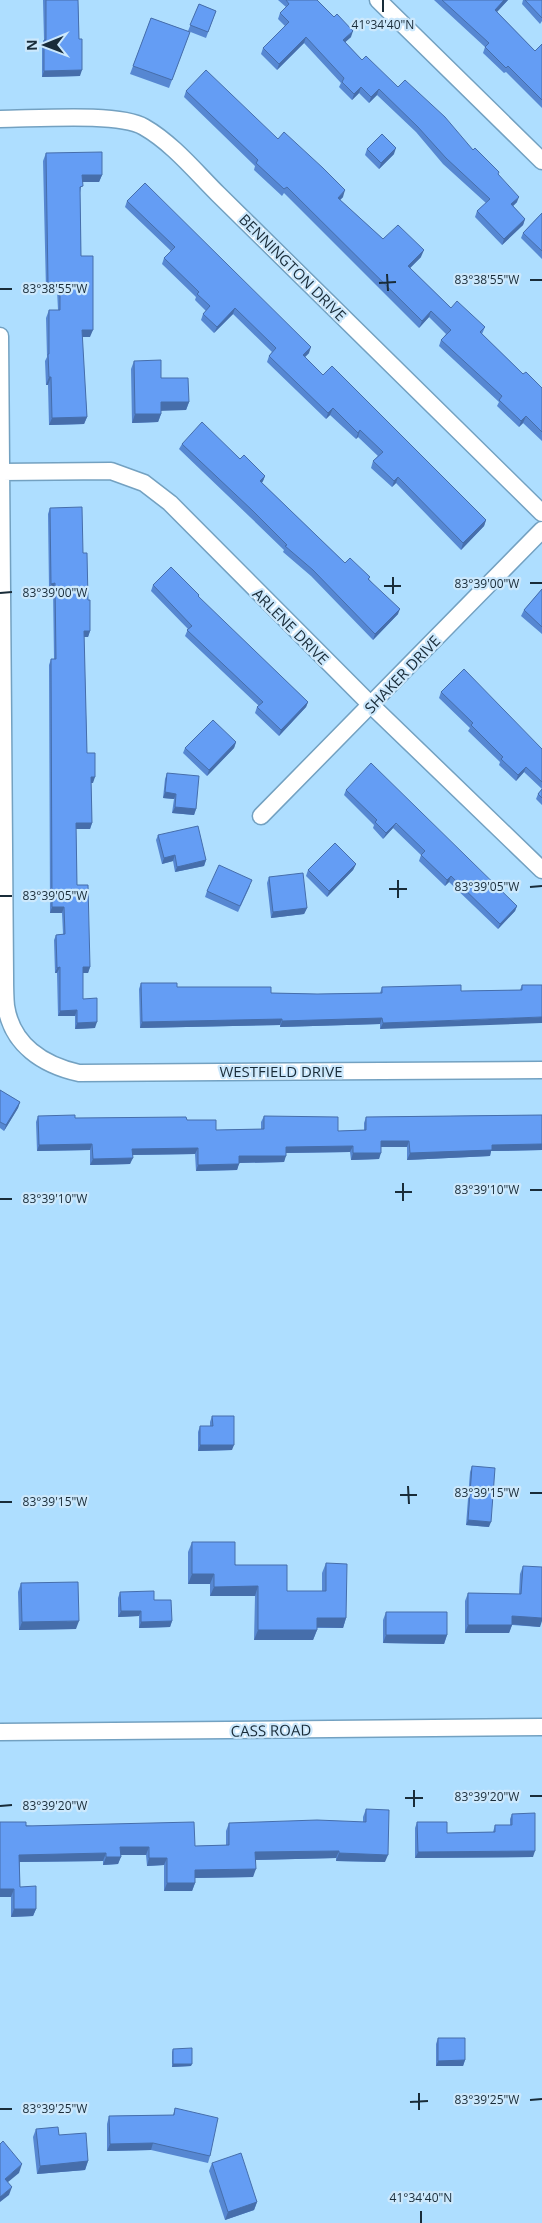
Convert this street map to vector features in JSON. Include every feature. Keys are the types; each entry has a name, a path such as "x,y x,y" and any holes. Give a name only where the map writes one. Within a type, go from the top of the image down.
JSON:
{"street":[{"path":"378,0 542,162"},
{"name":"BENNINGTON DRIVE","path":"0,118 120,119 144,126 166,143 542,513"},
{"path":"0,336 1,658"},
{"name":"ARLENE DRIVE","path":"1,472 111,470 144,484 170,503 372,705 542,870"},
{"name":"SHAKER DRIVE","path":"261,816 542,530"},
{"name":"WESTFIELD DRIVE","path":"1,658 6,1007 12,1025 26,1047 39,1058 58,1068 79,1073 542,1070"},
{"name":"CASS ROAD","path":"0,1732 542,1727"}],"building":[{"path":"46,0 78,0 79,39 82,39 82,70 44,71"},
{"path":"286,0 317,0 334,17 337,14 353,31 343,40 362,60 366,56 398,87 405,80 445,117 473,150 475,148 499,172 498,174 519,197 511,204 525,219 504,239 477,211 490,199 446,158 418,127 379,89 371,97 361,87 354,94 342,82 344,78 306,37 279,64 263,48 289,22 280,13 289,4"},
{"path":"442,0 504,0 495,10 535,51 542,44 542,100 508,66 506,68 485,47 489,43"},
{"path":"525,0 542,0 542,18"},
{"path":"199,4 216,11 208,32 190,25"},
{"path":"151,18 190,32 172,80 133,66"},
{"path":"206,70 278,139 284,132 323,168 345,190 338,198 383,239 398,225 424,250 408,266 451,308 457,301 485,327 480,332 523,374 526,372 542,388 542,432 526,416 521,421 499,400 502,396 441,340 451,330 431,311 422,321 287,187 284,189 256,163 258,160 186,91"},
{"path":"382,134 396,148 381,163 367,149"},
{"path":"102,152 102,175 82,175 83,186 80,187 81,256 93,256 93,330 82,330 87,417 52,418 51,377 49,377 48,354 49,310 60,310 60,282 48,283 46,153"},
{"path":"145,183 311,347 303,355 323,375 332,366 486,520 463,543 398,477 394,481 373,461 383,452 360,430 358,433 333,408 328,413 269,356 276,348 235,308 217,327 203,314 210,306 197,294 199,292 164,258 175,247 127,201"},
{"path":"542,213 542,251 523,233"},
{"path":"161,360 161,378 188,378 189,402 161,402 161,414 135,414 134,361"},
{"path":"202,422 240,459 244,455 265,476 260,481 345,563 350,558 370,577 368,579 400,609 375,634 313,570 285,546 287,545 253,511 182,444"},
{"path":"82,507 83,553 87,553 88,600 90,600 90,631 84,631 87,753 95,753 95,777 91,777 92,823 76,823 77,885 88,885 90,967 83,967 83,999 97,998 97,1022 77,1023 77,1010 60,1011 60,967 57,968 56,935 65,934 64,907 52,907 51,659 56,659 55,583 51,584 50,508"},
{"path":"171,567 198,596 308,702 281,730 257,707 263,702 187,630 192,626 153,585"},
{"path":"542,589 542,627 524,610"},
{"path":"464,669 542,749 542,782 526,767 518,775 471,725 473,723 441,692"},
{"path":"213,720 236,742 209,770 185,748"},
{"path":"371,763 517,906 500,924 451,876 447,880 421,855 425,851 396,823 386,833 375,822 377,820 346,790"},
{"path":"167,773 199,776 196,809 175,807 176,794 165,792"},
{"path":"542,789 542,798 538,794"},
{"path":"198,826 206,860 177,867 175,855 164,858 158,835"},
{"path":"335,843 356,864 329,891 308,870"},
{"path":"219,865 252,880 240,906 207,891"},
{"path":"303,873 307,908 273,912 269,877"},
{"path":"141,983 177,983 177,987 271,987 271,993 317,994 382,993 382,987 461,985 461,991 522,990 522,985 542,985 542,1017 383,1023 382,1018 142,1022"},
{"path":"0,1090 20,1102 6,1125 0,1122"},
{"path":"75,1115 75,1118 186,1117 187,1120 216,1120 216,1130 264,1129 264,1116 338,1117 338,1131 366,1130 366,1117 542,1115 542,1144 492,1145 492,1150 410,1153 409,1141 381,1141 381,1153 353,1153 353,1146 286,1147 286,1156 239,1156 239,1164 198,1165 198,1148 132,1149 133,1158 93,1159 92,1144 39,1145 38,1116"},
{"path":"212,1416 234,1416 234,1445 200,1445 200,1426 213,1426"},
{"path":"472,1466 495,1468 491,1522 468,1520"},
{"path":"192,1542 235,1542 235,1565 287,1565 287,1591 326,1591 326,1563 347,1564 346,1618 317,1618 317,1630 258,1630 258,1586 214,1587 214,1574 192,1574"},
{"path":"523,1566 542,1567 542,1618 512,1616 512,1625 468,1625 468,1593 521,1594"},
{"path":"78,1582 79,1621 22,1622 21,1583"},
{"path":"154,1591 154,1600 171,1600 172,1621 141,1622 141,1611 121,1611 120,1592"},
{"path":"386,1612 447,1612 447,1635 386,1635"},
{"path":"366,1809 389,1810 388,1855 339,1853 339,1851 255,1852 256,1869 195,1870 195,1883 167,1883 167,1858 149,1858 149,1847 120,1847 121,1857 106,1857 106,1853 19,1855 20,1887 36,1886 36,1909 14,1909 14,1889 0,1889 0,1822 26,1822 26,1826 194,1822 195,1846 229,1845 229,1823 317,1820 366,1822"},
{"path":"535,1813 535,1851 418,1852 417,1822 447,1822 447,1833 495,1832 495,1825 512,1825 512,1814"},
{"path":"438,2038 465,2038 465,2060 438,2061"},
{"path":"192,2048 192,2064 173,2064 173,2049"},
{"path":"175,2108 218,2118 210,2156 153,2143 110,2144 109,2116 174,2115"},
{"path":"58,2127 59,2135 86,2133 88,2161 40,2166 36,2129"},
{"path":"3,2141 22,2164 5,2179 12,2187 0,2197 0,2144"},
{"path":"241,2153 257,2202 228,2212 212,2163"}]}
